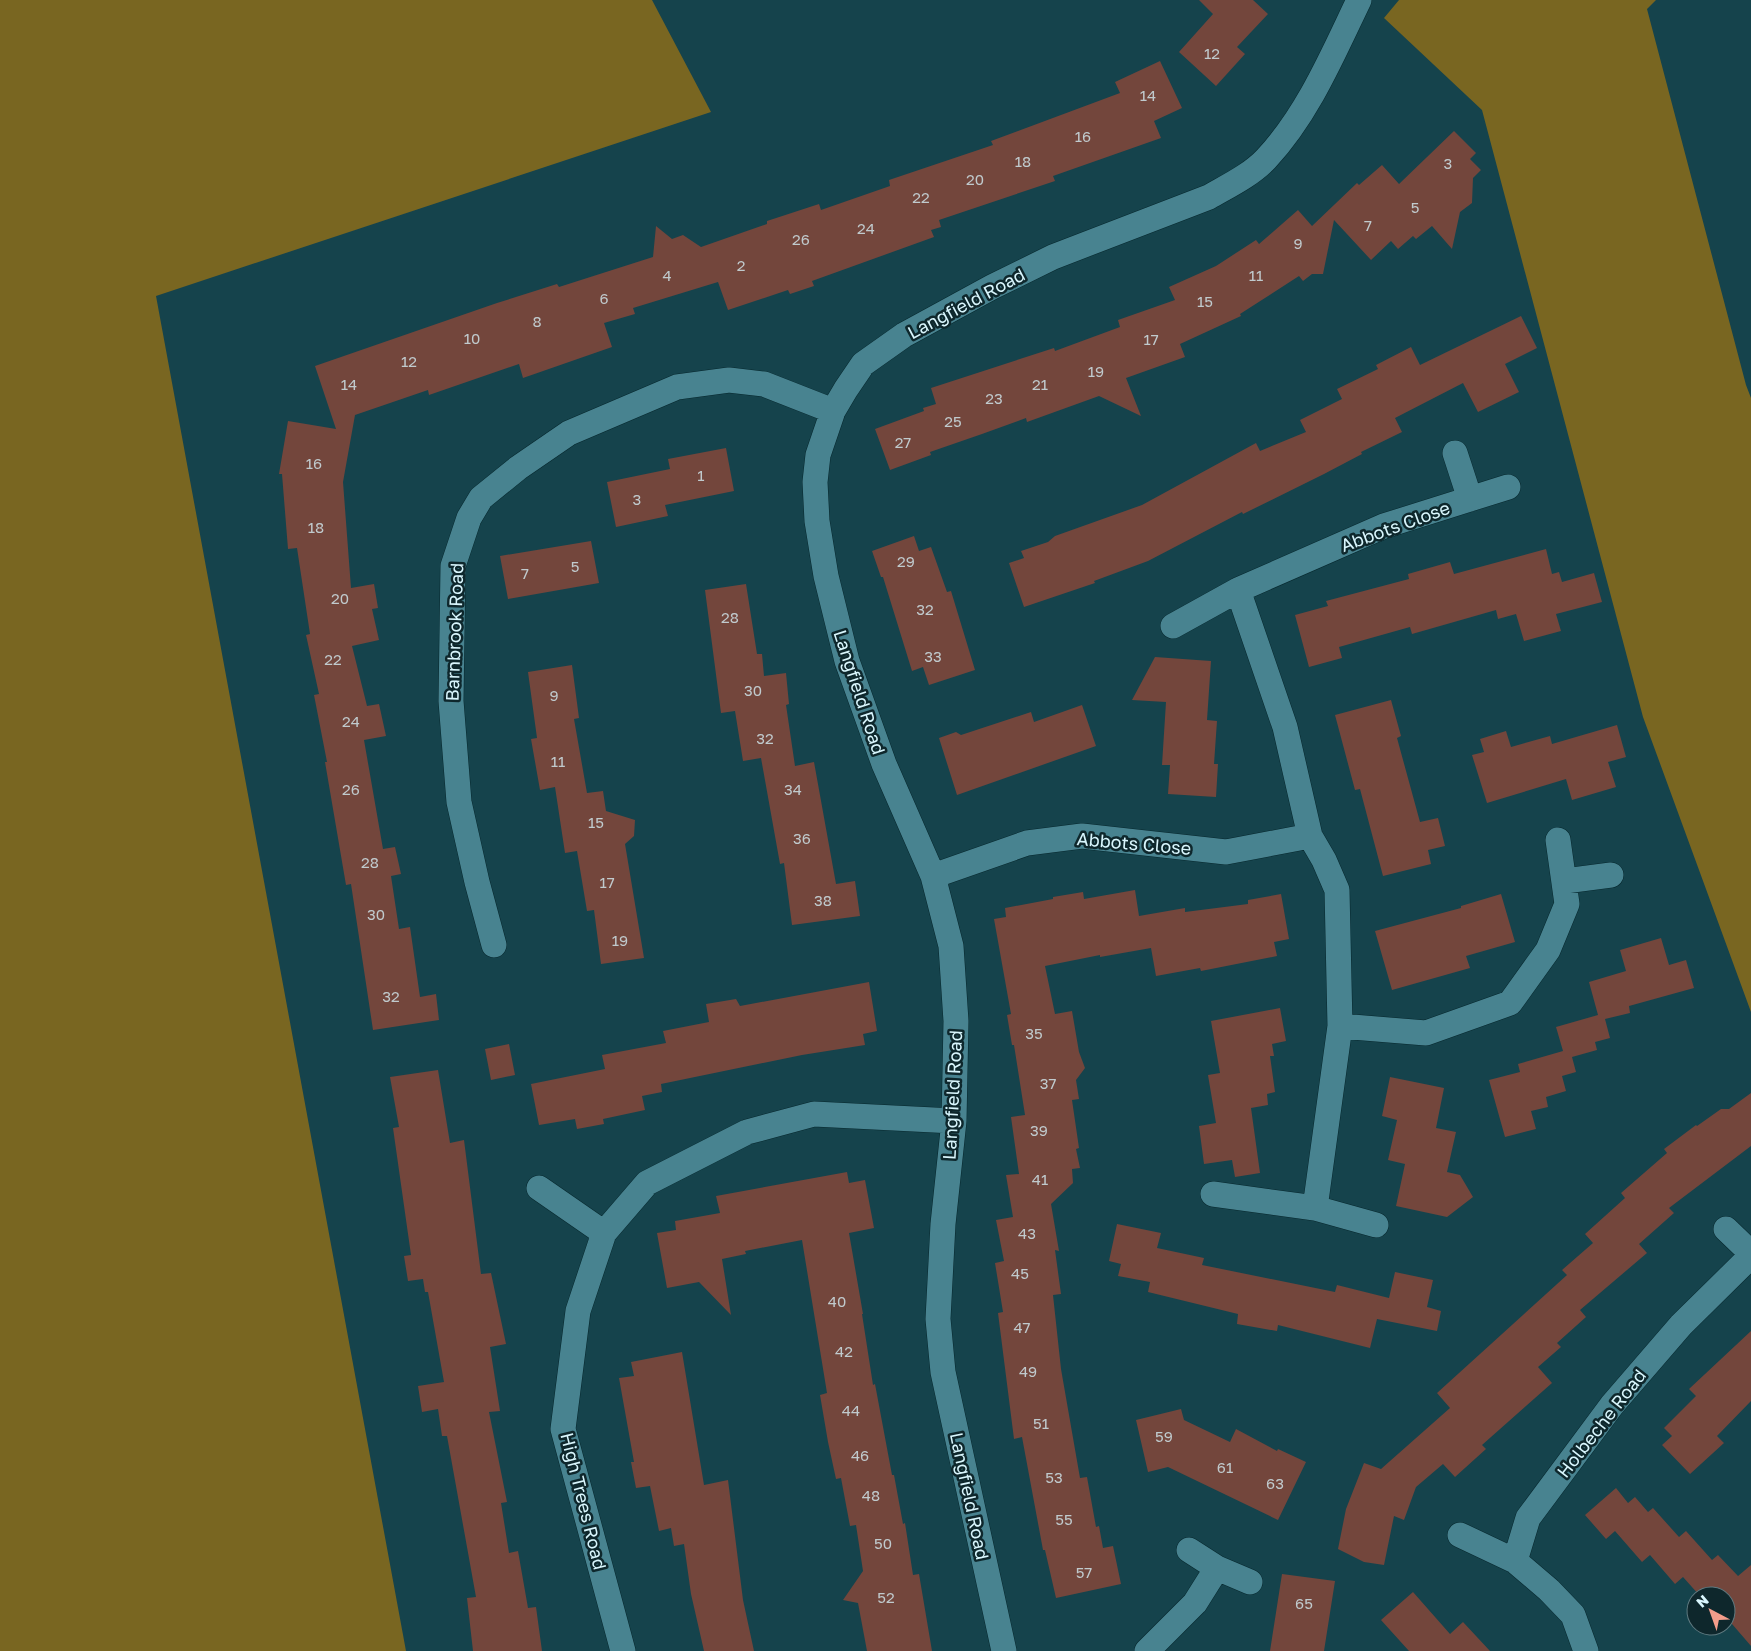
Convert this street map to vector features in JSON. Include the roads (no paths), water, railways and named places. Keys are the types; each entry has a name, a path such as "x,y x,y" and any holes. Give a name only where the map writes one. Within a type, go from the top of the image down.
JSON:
{"street":[{"name":"Langfield Road","path":"1004,1651 943,1372 938,1319 941,1252 954,1121 956,1021 951,946 933,876 884,764 847,661 826,576 817,521 815,482 818,455 833,411 863,364 904,336 992,287 1053,257 1209,197 1266,159 1307,104 1359,0"},
{"name":"Barnbrook Road","path":"494,945 477,882 459,802 450,701 453,566 468,518 481,498 518,468 569,433 677,387 729,380 764,384 833,411"},
{"name":"Abbots Close","path":"1456,453 1470,499"},
{"name":"Abbots Close","path":"1173,626 1238,590 1384,526 1508,487"},
{"path":"1238,590 1285,728 1310,836 1324,860 1337,890 1340,1026 1315,1208"},
{"name":"Abbots Close","path":"933,876 1027,843 1082,836 1226,852 1310,836"},
{"path":"1340,1026 1426,1034 1510,1003 1548,950 1567,904 1558,840"},
{"path":"1565,881 1611,875"},
{"name":"High Trees Road","path":"623,1651 563,1429 578,1310 604,1233 647,1183 747,1132 814,1114 954,1121"},
{"path":"539,1188 604,1233"},
{"path":"1213,1194 1315,1208 1376,1226"},
{"name":"Holbeche Road","path":"1514,1561 1528,1518 1612,1405 1681,1325 1751,1255 1726,1229"},
{"path":"1460,1535 1514,1561 1549,1590 1573,1615 1586,1651"},
{"path":"1189,1550 1217,1568 1250,1582"},
{"path":"1147,1651 1195,1603 1217,1568"}]}
